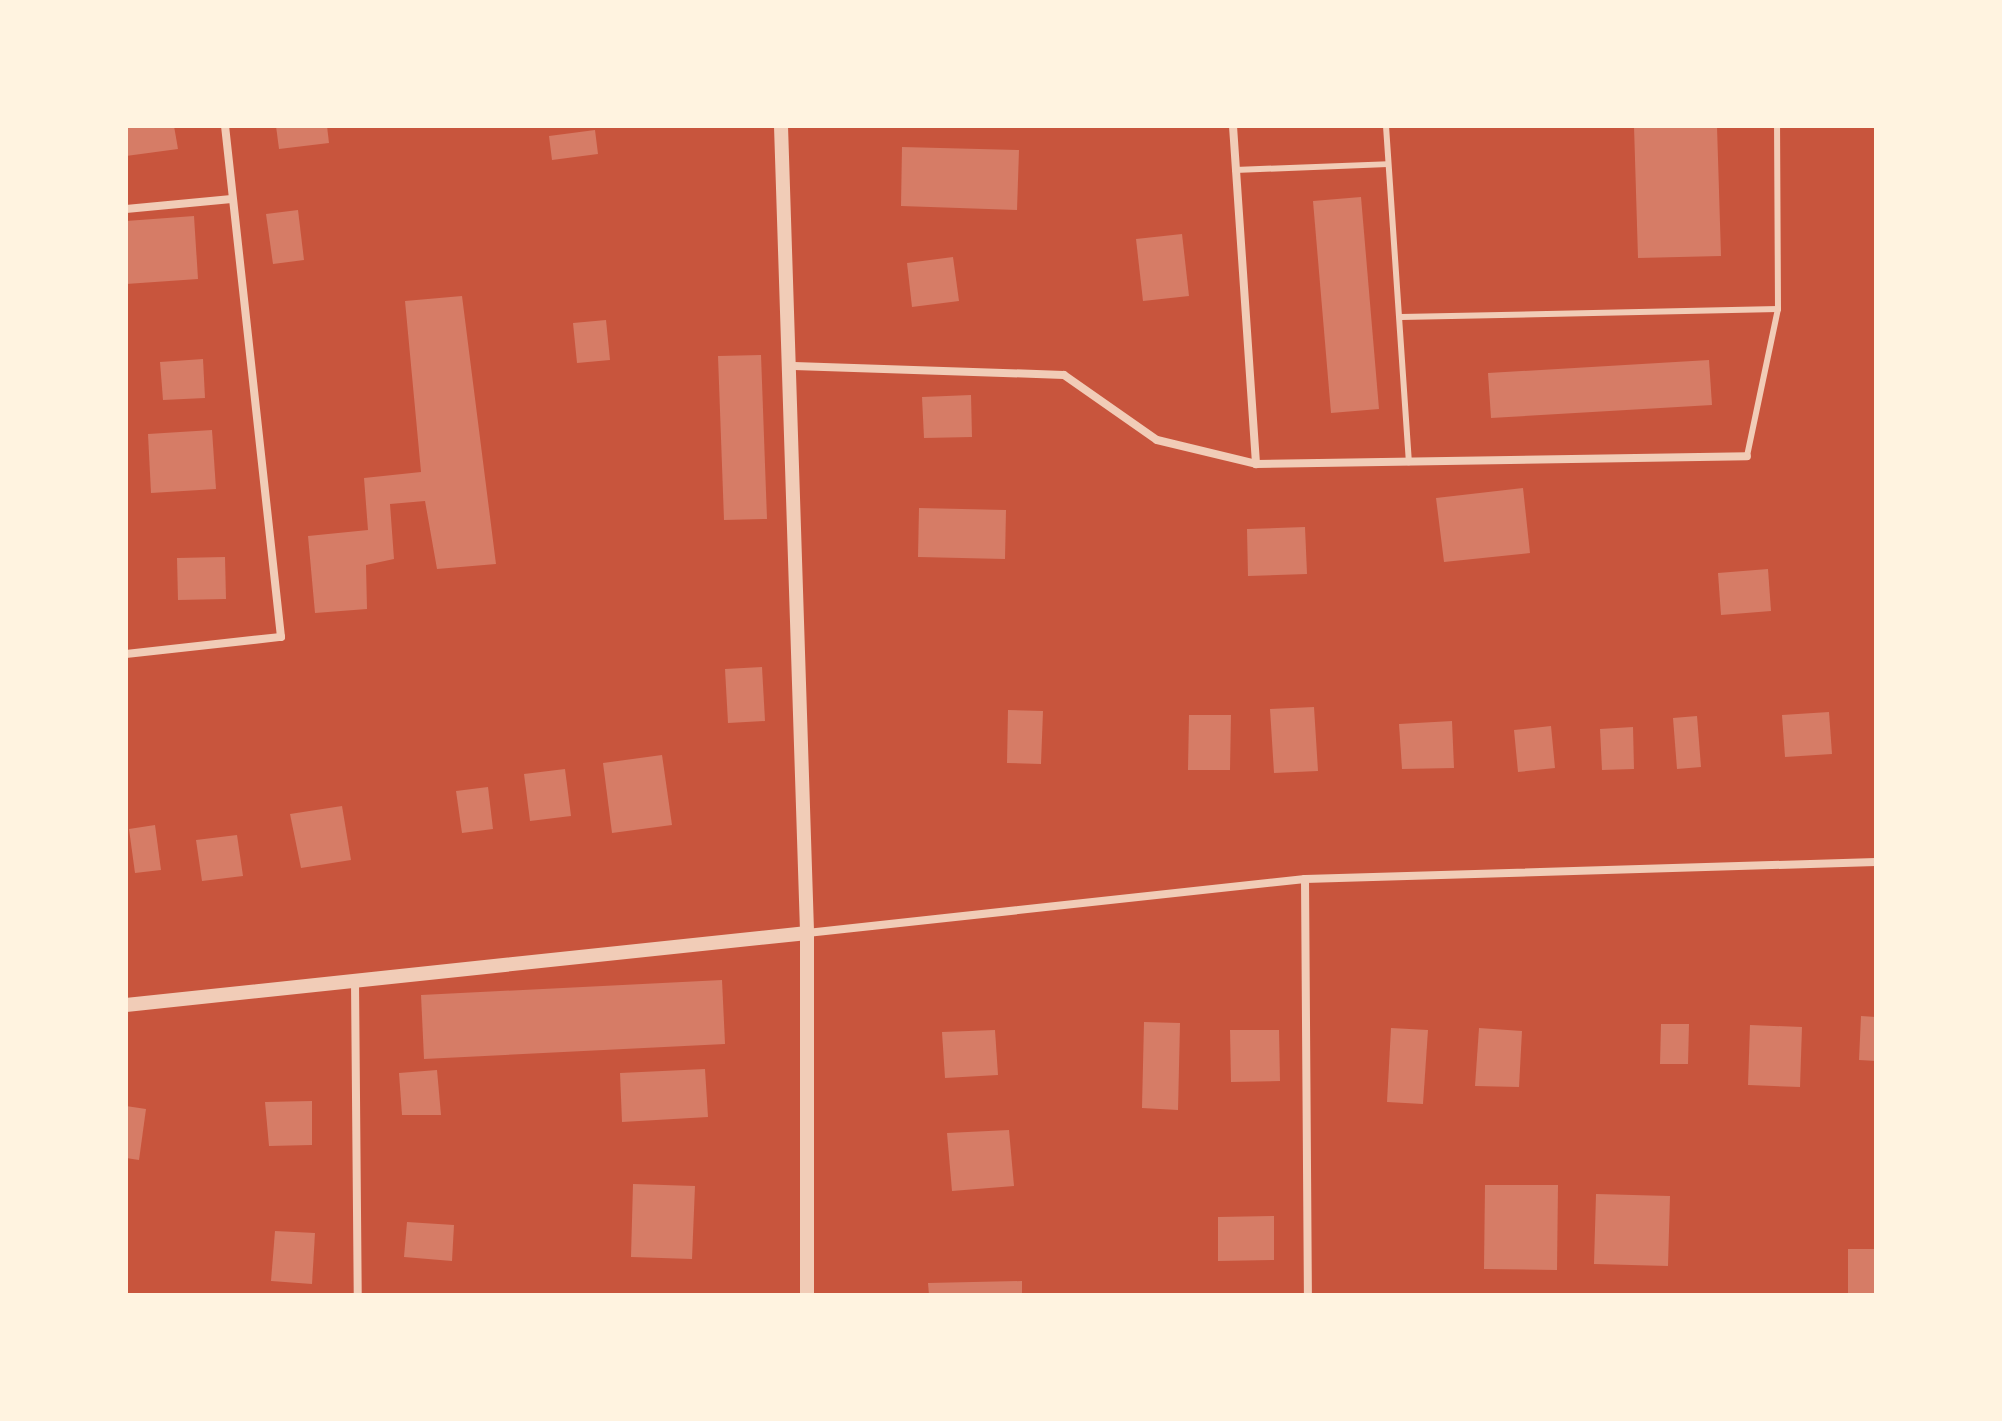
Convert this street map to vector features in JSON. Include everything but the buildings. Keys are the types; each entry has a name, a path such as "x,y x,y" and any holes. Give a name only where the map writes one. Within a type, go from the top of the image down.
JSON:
{"street":[{"path":"126,654 281,637 225,126"},
{"path":"781,126 794,366 807,933 807,1295"},
{"path":"1233,126 1256,464"},
{"path":"126,209 232,199"},
{"path":"794,366 1064,375 1157,440 1256,464 1747,456"},
{"path":"126,1005 1305,879 1876,862"},
{"path":"1305,879 1308,1295"},
{"path":"355,982 358,1295"}],"lane":[{"path":"1386,126 1409,462"},
{"path":"1747,456 1778,309 1777,126"},
{"path":"1235,170 1388,164"},
{"path":"1401,317 1778,309"}]}
